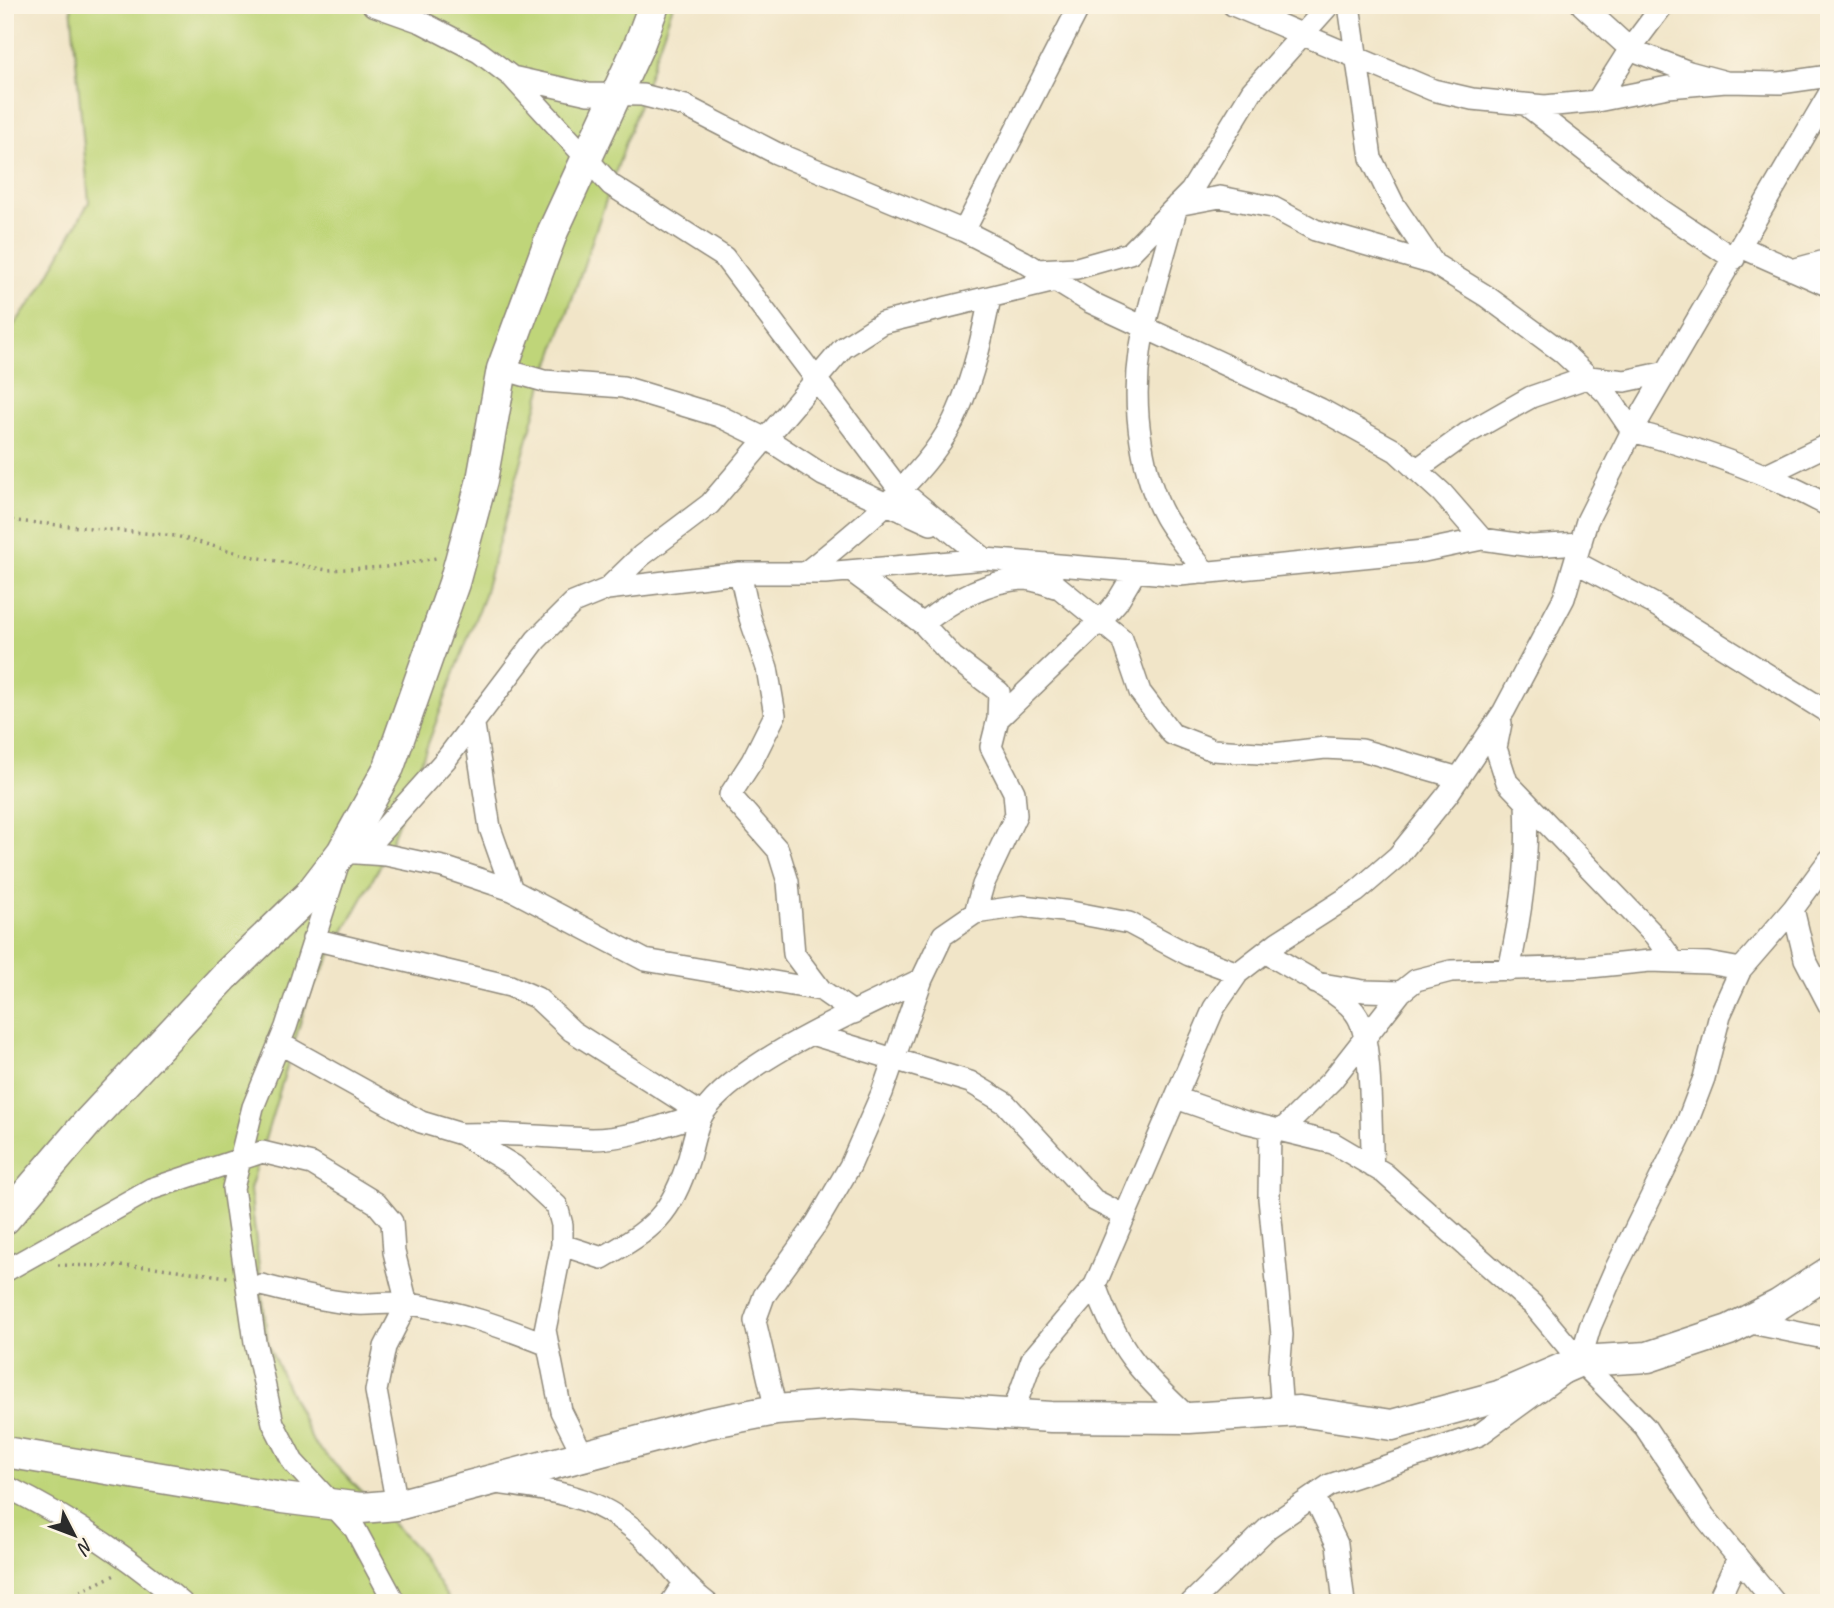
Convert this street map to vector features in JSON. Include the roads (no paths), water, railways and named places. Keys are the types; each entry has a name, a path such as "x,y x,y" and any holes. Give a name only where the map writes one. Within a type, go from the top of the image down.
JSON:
{"street":[{"path":"373,5 421,22 479,52 512,77 611,185 724,257 899,489 946,530 985,559"},
{"path":"395,1603 355,1529 336,1505 293,1462 273,1423 255,1342 254,1283 233,1188 253,1107 279,1043 313,939 389,767 462,554 482,480 502,369 553,231 639,45 654,5"},
{"path":"964,231 1080,5"},
{"path":"1233,5 1433,90 1472,99 1545,106 1597,101 1668,87 1726,82 1780,83 1829,76"},
{"path":"607,589 641,556 709,505 816,376 843,348 882,323 990,298 1046,275 1130,253 1191,191 1252,91 1329,5"},
{"path":"1349,5 1371,158 1394,205 1434,264"},
{"path":"1582,5 1630,48 1689,72 1726,82"},
{"path":"1597,101 1630,48 1663,5"},
{"path":"512,77 551,88 614,96 642,95 685,106 776,153 964,231 1090,302 1320,409 1396,451 1482,539"},
{"path":"1012,1415 1032,1359 1095,1285 1214,1008 1238,974 1356,892 1398,856 1459,778 1504,711 1564,598 1587,521 1632,431 1829,94"},
{"path":"1525,104 1661,211 1738,253 1792,270 1829,286"},
{"path":"1177,205 1220,197 1272,207 1314,230 1434,264 1486,296 1562,352 1607,394 1632,431 1695,447 1765,475 1829,506"},
{"path":"1177,205 1166,255 1143,326 1136,370 1135,407 1145,469 1164,516 1206,573"},
{"path":"1792,270 1829,260"},
{"path":"805,573 884,506 933,453 958,414 978,355 990,298"},
{"path":"502,369 544,381 623,387 719,416 765,438 823,475 884,506 946,530"},
{"path":"1416,470 1466,434 1531,397 1589,377 1625,381 1667,372"},
{"path":"1765,475 1829,444"},
{"path":"5,1219 88,1122 225,976 291,916 352,853 404,808 474,724 536,640 573,603 607,589 740,573 851,571 985,559 1180,575 1424,551 1482,539 1578,552 1829,713"},
{"path":"1028,563 1064,589 1122,639 1140,692 1172,734 1213,750 1274,754 1325,748 1362,750 1459,778"},
{"path":"851,571 923,624 953,657 999,692 998,719 991,747 1014,792 1016,815 984,885 975,913"},
{"path":"998,719 1117,602 1135,572"},
{"path":"740,573 750,618 767,668 775,715 752,761 730,795 778,850 788,882 794,954 821,990 854,1013"},
{"path":"923,624 949,603 982,589 1024,579 1064,589"},
{"path":"1504,711 1496,748 1507,782 1655,936 1674,962"},
{"path":"474,724 490,828 512,890"},
{"path":"1510,970 1522,908 1528,851 1526,804"},
{"path":"352,853 443,867 512,890 645,960 821,990"},
{"path":"1191,1603 1269,1527 1330,1485 1479,1435 1580,1361 1590,1327 1614,1272 1685,1128 1704,1078 1720,1015 1741,969 1793,909 1829,860"},
{"path":"776,1410 755,1321 764,1296 816,1224 850,1166 882,1093 922,979 943,935 975,913 1023,906 1129,923 1189,955 1238,974"},
{"path":"1793,909 1805,959 1829,1005"},
{"path":"313,939 510,986 537,998 572,1031 702,1114"},
{"path":"1266,952 1316,983 1358,1017 1368,1062 1373,1167"},
{"path":"1282,1412 1279,1372 1282,1335 1269,1199 1276,1129 1332,1080 1401,992 1416,981 1451,971 1674,962 1708,963 1741,969"},
{"path":"562,1245 602,1258 634,1240 663,1216 679,1191 702,1114 726,1087 811,1034 922,979"},
{"path":"1316,983 1364,991 1401,992"},
{"path":"811,1034 970,1082 1005,1102 1094,1200 1125,1216"},
{"path":"279,1043 421,1122 461,1134 514,1166 557,1206 562,1225 562,1245 545,1329 561,1411 584,1457"},
{"path":"1177,1098 1276,1129 1333,1143 1384,1173 1533,1305 1580,1361 1645,1427 1670,1468 1738,1559 1776,1603"},
{"path":"461,1134 506,1132 593,1139 643,1131 702,1114"},
{"path":"5,1270 151,1189 262,1152 312,1164 376,1203 392,1222 394,1252 407,1304 385,1347 376,1391 397,1505"},
{"path":"5,1452 361,1508 397,1505 478,1481 584,1457 708,1423 776,1410 852,1404 1012,1415 1189,1418 1299,1411 1392,1424 1499,1396 1580,1361 1648,1357 1746,1322 1829,1272"},
{"path":"254,1283 313,1298 357,1304 407,1304 491,1322 548,1345"},
{"path":"1095,1285 1108,1322 1142,1375 1189,1418"},
{"path":"1746,1322 1829,1339"},
{"path":"478,1481 560,1491 621,1516 684,1583 707,1603"},
{"path":"5,1486 38,1503 135,1566 182,1603"},
{"path":"1314,1496 1337,1544 1344,1603"},
{"path":"1717,1603 1738,1559"},
{"path":"671,1603 684,1583"}]}
